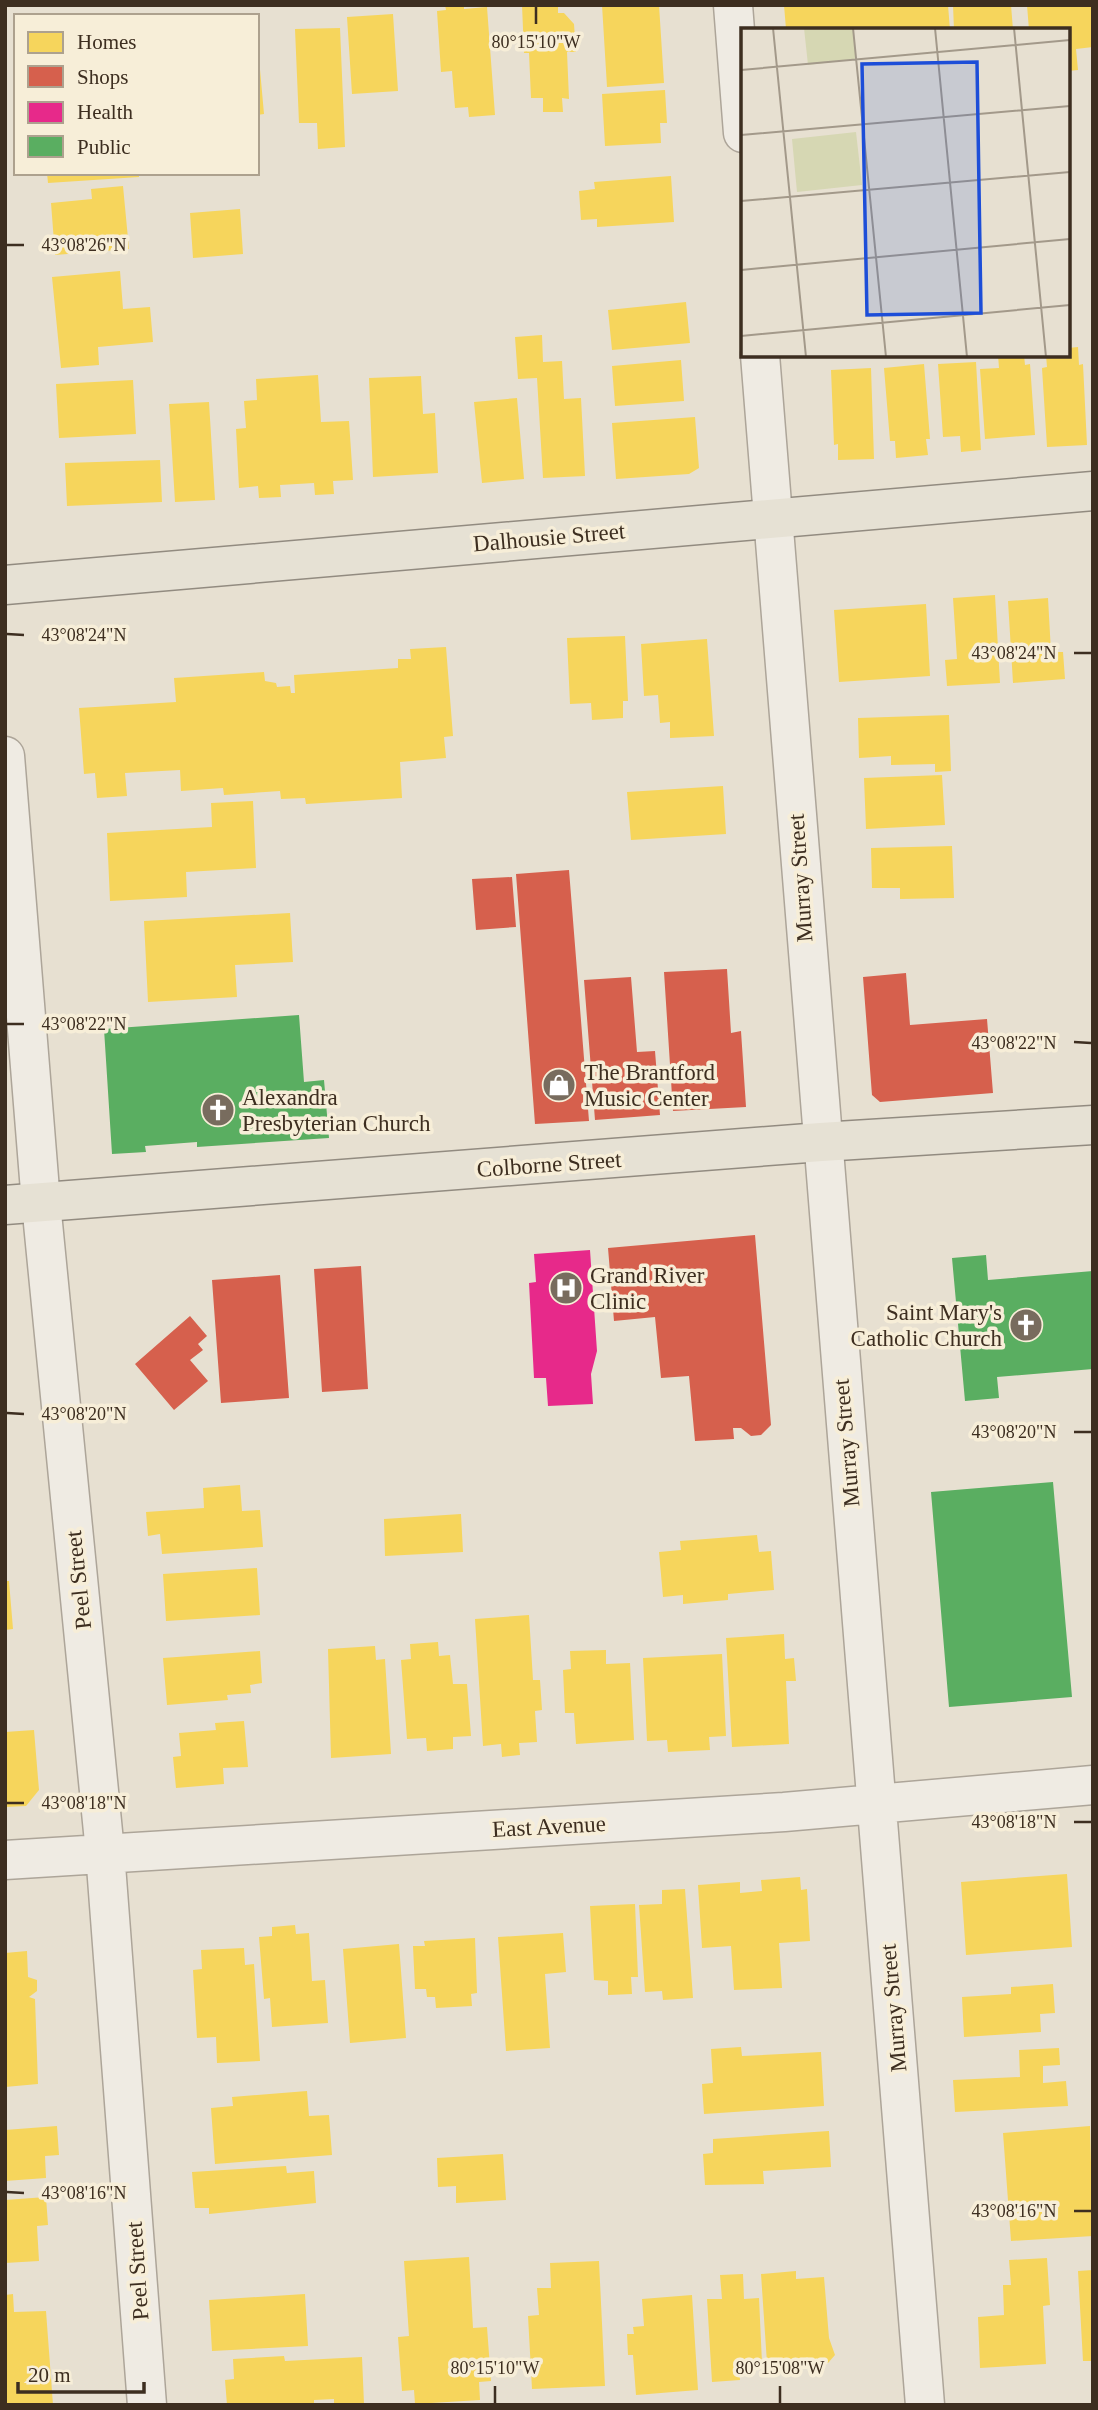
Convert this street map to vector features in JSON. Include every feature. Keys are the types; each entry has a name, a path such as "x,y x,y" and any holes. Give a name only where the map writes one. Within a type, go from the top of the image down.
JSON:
{"main road":[{"name":"Dalhousie Street","path":"5,585 1093,491"},
{"name":"Colborne Street","path":"23,1204 821,1142 1093,1125"}],"street":[{"path":"733,5 741,107"},
{"name":"Murray Street","path":"760,357 821,1142 925,2405"},
{"name":"Peel Street","path":"5,756 23,1204 105,1852 147,2405"},
{"name":"East Avenue","path":"5,1860 877,1806 1093,1785"}],"building: Homes":[{"path":"445,5 464,5 464,9 487,7 495,115 469,117 468,107 455,108 452,71 441,72 437,11 446,10"},
{"path":"522,5 558,5 558,13 564,13 574,24 576,52 567,52 569,99 562,98 563,112 543,112 543,98 531,98 529,53 524,53"},
{"path":"602,5 659,5 664,83 607,87"},
{"path":"784,5 948,5 950,28 786,28"},
{"path":"953,5 1011,5 1013,28 954,28"},
{"path":"1027,5 1093,5 1093,47 1076,49 1078,70 1070,71 1070,28 1029,28"},
{"path":"393,14 398,91 352,94 347,17"},
{"path":"340,28 345,147 318,149 317,123 299,123 295,29"},
{"path":"259,58 264,114 259,115"},
{"path":"665,90 667,123 660,123 661,143 605,146 602,94"},
{"path":"47,175 139,175 139,177 48,183"},
{"path":"671,176 674,222 597,227 597,219 581,220 579,191 595,189 594,182"},
{"path":"123,186 129,249 55,255 51,203 92,199 91,189"},
{"path":"240,209 243,254 193,258 190,213"},
{"path":"120,271 123,309 150,307 153,342 98,347 99,365 61,368 52,277"},
{"path":"686,302 690,343 612,350 608,310"},
{"path":"542,335 543,362 562,361 564,399 581,398 585,476 543,478 537,378 518,379 515,337"},
{"path":"1078,347 1079,365 1083,364 1087,445 1047,447 1042,368 1047,367 1046,357 1070,357 1070,348"},
{"path":"998,357 1024,357 1025,365 1030,364 1035,435 985,439 980,369 999,368"},
{"path":"681,360 684,401 615,406 612,366"},
{"path":"976,362 981,450 961,452 960,436 943,437 938,364"},
{"path":"924,364 930,439 926,439 928,455 896,458 895,441 890,441 884,368"},
{"path":"871,368 874,459 838,460 838,444 834,445 831,370"},
{"path":"318,375 321,422 349,421 353,480 333,481 334,494 315,495 314,483 280,485 281,497 259,498 258,486 239,488 236,429 246,428 244,401 257,400 256,379"},
{"path":"421,376 423,414 435,413 438,473 373,477 369,378"},
{"path":"133,380 136,434 59,438 56,384"},
{"path":"517,398 524,479 482,483 474,402"},
{"path":"209,402 215,500 175,502 169,404"},
{"path":"695,417 699,468 689,474 616,479 612,423"},
{"path":"160,460 162,502 67,506 65,463"},
{"path":"995,595 1000,683 947,686 945,660 957,659 953,598"},
{"path":"1048,598 1051,652 1063,652 1065,679 1013,683 1008,601"},
{"path":"926,604 930,676 839,682 834,610"},
{"path":"625,636 628,701 623,701 623,718 592,720 591,703 570,704 567,638"},
{"path":"707,639 714,736 670,738 670,722 660,723 658,695 644,696 641,644"},
{"path":"446,647 453,736 444,737 446,758 400,762 402,798 306,804 305,798 281,799 280,791 224,795 223,788 181,791 180,770 125,773 127,796 97,798 95,773 84,774 79,708 176,702 174,678 264,672 265,681 276,683 277,687 290,686 291,693 295,693 294,675 398,668 398,659 411,659 410,649"},
{"path":"949,715 951,771 935,772 935,764 891,765 891,756 859,758 858,718"},
{"path":"942,775 945,825 866,829 864,778"},
{"path":"723,786 726,834 631,840 627,792"},
{"path":"253,801 256,868 186,872 187,897 110,901 107,833 212,827 211,803"},
{"path":"952,846 954,898 900,899 900,888 872,888 871,848"},
{"path":"290,913 293,962 235,965 237,997 148,1002 144,921"},
{"path":"240,1485 242,1511 260,1510 263,1547 162,1554 160,1534 148,1536 146,1512 204,1508 203,1488"},
{"path":"461,1514 463,1552 385,1556 384,1519"},
{"path":"757,1535 759,1552 771,1551 774,1590 728,1594 728,1600 683,1604 683,1595 663,1597 659,1552 681,1550 680,1541"},
{"path":"257,1568 260,1615 166,1621 163,1574"},
{"path":"5,1581 9,1581 13,1629 5,1630"},
{"path":"529,1615 533,1680 540,1680 542,1710 535,1711 537,1742 519,1743 520,1755 502,1757 501,1744 483,1746 475,1619"},
{"path":"784,1634 785,1659 794,1658 796,1681 786,1681 789,1744 732,1747 726,1638"},
{"path":"438,1642 439,1656 450,1655 453,1684 467,1684 471,1736 453,1737 453,1749 427,1751 426,1738 407,1739 401,1660 411,1659 410,1644"},
{"path":"375,1646 376,1660 385,1659 391,1754 331,1758 328,1649"},
{"path":"606,1650 606,1664 630,1663 634,1740 576,1744 574,1713 565,1713 563,1670 571,1669 570,1651"},
{"path":"260,1651 262,1683 250,1685 251,1693 227,1695 228,1700 167,1705 163,1658"},
{"path":"722,1654 726,1736 709,1737 710,1750 668,1752 667,1740 647,1741 643,1658"},
{"path":"244,1721 248,1767 223,1768 224,1784 176,1788 173,1757 181,1756 179,1733 216,1730 215,1723"},
{"path":"34,1730 39,1790 26,1806 5,1807 5,1732"},
{"path":"1067,1874 1072,1947 966,1955 961,1882"},
{"path":"800,1877 801,1890 807,1889 810,1941 779,1943 782,1988 734,1990 731,1946 702,1948 698,1885 740,1882 740,1893 762,1891 761,1880"},
{"path":"685,1889 693,1998 663,2000 662,1991 645,1992 639,1905 662,1904 662,1890"},
{"path":"635,1904 638,1977 631,1977 632,1994 608,1995 608,1981 594,1980 590,1906"},
{"path":"295,1925 296,1934 309,1933 312,1981 325,1980 328,2023 272,2027 270,1998 264,1999 259,1937 272,1936 272,1927"},
{"path":"563,1933 566,1972 545,1974 550,2048 506,2051 498,1937"},
{"path":"475,1938 477,1993 471,1994 472,2006 436,2008 435,1997 427,1997 426,1989 415,1989 413,1946 425,1946 424,1941"},
{"path":"399,1944 406,2038 350,2043 343,1949"},
{"path":"244,1948 245,1965 254,1964 260,2061 217,2063 216,2037 197,2038 193,1970 202,1969 201,1950"},
{"path":"27,1951 28,1977 37,1980 37,1991 29,1997 35,1999 38,2084 5,2087 5,1953"},
{"path":"1053,1984 1055,2013 1040,2014 1041,2032 964,2037 962,1997 1011,1994 1011,1987"},
{"path":"741,2047 742,2056 821,2052 824,2106 704,2114 702,2084 713,2083 711,2049"},
{"path":"1059,2048 1060,2065 1043,2066 1043,2083 1066,2081 1068,2106 955,2112 953,2080 1020,2077 1019,2050"},
{"path":"307,2091 309,2116 329,2115 332,2155 215,2164 211,2108 233,2106 232,2097"},
{"path":"57,2126 59,2155 45,2156 46,2178 5,2181 5,2130"},
{"path":"1090,2126 1093,2236 1011,2241 1003,2133"},
{"path":"829,2131 831,2167 763,2171 764,2184 705,2185 703,2154 713,2153 713,2139"},
{"path":"503,2154 506,2200 456,2203 456,2186 438,2187 437,2158"},
{"path":"286,2166 287,2173 314,2171 316,2203 209,2214 209,2208 195,2208 192,2172"},
{"path":"46,2197 48,2225 37,2226 39,2261 5,2263 5,2200"},
{"path":"469,2257 473,2328 487,2327 491,2381 479,2382 480,2400 415,2404 414,2390 402,2391 398,2337 409,2336 404,2261"},
{"path":"1047,2258 1050,2305 1043,2306 1046,2364 980,2368 978,2317 1004,2315 1003,2285 1011,2285 1009,2260"},
{"path":"599,2261 605,2386 532,2389 528,2316 539,2315 537,2288 551,2288 550,2263"},
{"path":"1093,2270 1093,2361 1083,2361 1078,2271"},
{"path":"796,2271 796,2279 824,2277 829,2338 835,2355 828,2363 814,2364 809,2360 767,2363 761,2274"},
{"path":"743,2274 744,2299 759,2298 762,2363 739,2365 740,2380 712,2382 707,2299 722,2299 720,2275"},
{"path":"13,2294 14,2312 46,2311 53,2405 7,2405 5,2295"},
{"path":"305,2294 308,2346 212,2351 209,2300"},
{"path":"692,2295 698,2390 636,2395 633,2355 628,2355 627,2334 634,2334 633,2327 644,2326 642,2299"},
{"path":"284,2356 285,2361 362,2357 364,2404 334,2405 334,2399 314,2400 314,2405 227,2405 225,2380 234,2379 233,2359"}],"building: Shops":[{"path":"569,870 589,1121 535,1124 516,874"},
{"path":"512,877 516,927 476,930 472,879"},
{"path":"727,969 731,1033 741,1031 746,1107 673,1111 664,972"},
{"path":"906,973 910,1025 987,1019 993,1093 880,1102 872,1095 863,977"},
{"path":"631,977 637,1052 655,1051 660,1115 595,1120 584,980"},
{"path":"755,1235 771,1425 761,1435 751,1436 741,1428 733,1428 734,1439 695,1441 689,1376 661,1378 655,1317 614,1321 608,1248"},
{"path":"361,1266 368,1389 322,1392 314,1269"},
{"path":"280,1275 289,1398 221,1403 212,1280"},
{"path":"190,1316 207,1336 198,1344 203,1350 190,1360 208,1381 174,1410 135,1364"}],"building: Health":[{"path":"590,1250 597,1351 591,1374 593,1404 548,1406 546,1378 534,1378 529,1283 536,1282 534,1254"}],"building: Public":[{"name":"Alexandra Presbyterian Church","path":"299,1015 304,1082 324,1080 329,1138 197,1147 197,1142 145,1146 146,1152 112,1154 104,1029"},
{"name":"Saint Mary's Catholic Church","path":"986,1255 988,1280 1093,1271 1093,1369 997,1377 999,1398 965,1401 952,1258"},
{"path":"1053,1482 1072,1697 949,1707 931,1492"}],"place":[{"name":"The Brantford Music Center","path":"559,1085"},
{"name":"Alexandra Presbyterian Church","path":"218,1110"},
{"name":"Grand River Clinic","path":"566,1288"},
{"name":"Saint Mary's Catholic Church","path":"1026,1325"}]}
